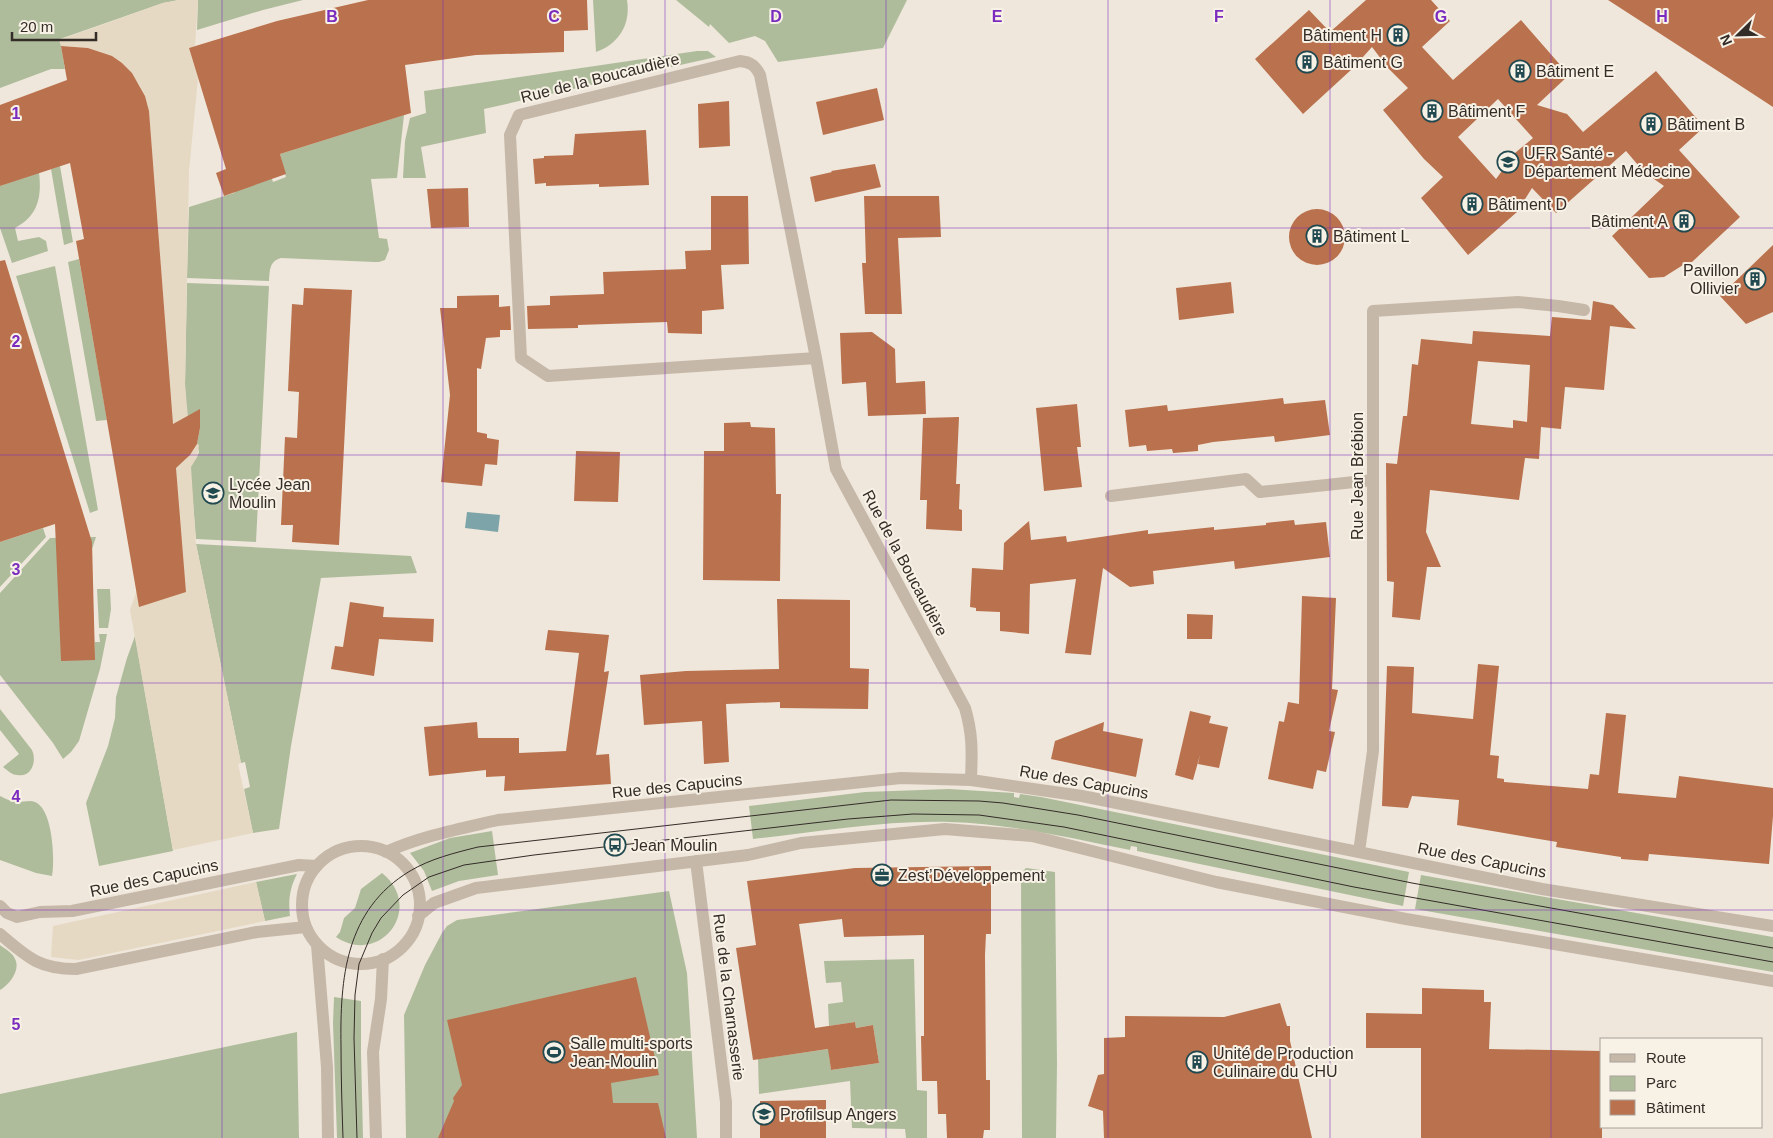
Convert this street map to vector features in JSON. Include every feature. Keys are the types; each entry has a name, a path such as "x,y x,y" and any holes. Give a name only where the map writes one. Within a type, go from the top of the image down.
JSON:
{"street":[{"name":"Rue de la Boucaudière","path":"816,358 548,376 521,358 510,134 518,115 740,60 752,64 760,75 816,358 836,469 965,708 972,744 971,780"},
{"name":"Rue Jean Brébion","path":"1359,852 1373,750 1373,312 1518,302 1584,310"},
{"path":"1111,496 1246,479 1260,492 1373,480"},
{"name":"Rue des Capucins","path":"386,852 426,837 498,820 901,778 971,780 1082,796 1542,889 1773,926"},
{"path":"418,916 434,903 476,888 748,855 801,842 945,829 1032,836 1216,882 1406,919 1773,981"},
{"path":"349,848 371,848 386,852 404,866 412,878 419,897 418,916 414,930 396,952 383,959 359,964 346,962 330,955 318,945 306,927 302,913 302,898 306,884 317,866 328,856 349,848"},
{"name":"Rue de la Charnasserie","path":"696,861 726,1102 726,1138"},
{"name":"Rue des Capucins","path":"0,906 7,913 17,916 40,912 72,911 299,865 317,866"},
{"path":"0,934 26,956 39,963 56,969 76,969 257,932 306,927"},
{"path":"318,945 327,1067 328,1138"},
{"path":"376,1138 373,1052 381,999 383,959"}],"green space":[{"path":"0,0 179,0 163,3 60,39 65,69 51,69 0,88"},
{"path":"198,0 303,0 197,30"},
{"path":"593,0 627,0 628,9 622,32 611,44 596,52"},
{"path":"676,0 907,0 883,48 778,62 765,41 755,36 729,43 710,24 709,27"},
{"path":"697,51 708,51 716,57 484,109 486,133 421,147 426,178 403,178 405,141 410,118 426,113 424,91"},
{"path":"404,115 397,178 371,179 379,238 387,239 389,250 385,260 374,262 281,258 272,264 269,281 187,278 189,207 234,193 265,159 273,182 286,177 280,154"},
{"path":"60,166 73,242 64,245 51,169"},
{"path":"39,172 40,190 37,205 29,218 15,228 18,241 39,237 46,241 48,251 12,263 0,228 0,186"},
{"path":"79,259 107,420 96,421 68,262"},
{"path":"55,266 98,510 90,513 16,276"},
{"path":"187,283 269,286 256,542 196,539 190,467 199,452 197,444 200,428 199,414 188,418 186,416"},
{"path":"43,528 46,537 0,587 0,542"},
{"path":"96,537 91,552 95,660 95,642 100,642 99,634 107,634 100,669 79,741 63,759 53,743 0,675 0,593 50,538"},
{"path":"196,544 411,556 417,573 321,578 291,746 279,829 253,833 244,789 250,787 245,762 241,763"},
{"path":"97,589 110,589 111,609 108,628 99,628"},
{"path":"135,636 173,851 99,866 86,803 108,746 115,718 116,697"},
{"path":"0,709 32,750 34,759 32,768 26,774 15,775 3,767 19,754 0,730"},
{"path":"949,789 1014,793 1014,797 1019,798 1020,794 1041,797 1409,872 1403,906 1137,851 1137,847 1131,846 1130,850 1040,832 973,823 901,823 753,839 749,806 865,792"},
{"path":"0,796 19,802 33,801 46,814 53,847 52,876 36,873 0,860"},
{"path":"492,831 498,875 459,881 432,891 424,871 410,853 450,838"},
{"path":"1026,868 1055,872 1056,1138 1022,1138 1021,879"},
{"path":"382,873 394,887 399,902 398,916 392,929 382,939 368,944 353,944 336,937 340,932 344,918 355,908 361,889"},
{"path":"297,874 290,894 290,916 265,921 256,882"},
{"path":"1421,875 1773,937 1773,972 1415,909"},
{"path":"669,891 687,973 697,1138 406,1138 404,1015 425,965 447,926 457,920"},
{"path":"0,945 14,957 16,968 10,981 0,990"},
{"path":"914,959 917,1090 927,1091 927,1138 906,1138 905,1129 852,1128 850,1081 759,1094 758,1059 843,1047 829,1055 831,1070 879,1063 873,1025 856,1028 855,1022 829,1026 828,1004 843,1002 841,982 826,983 824,961"},
{"path":"334,997 361,1001 363,1138 337,1138 333,1023"},
{"path":"297,1032 299,1138 0,1138 0,1094"}],"shaded area":[{"path":"179,0 198,0 195,46 189,48 198,78 189,171 185,384 188,418 185,450 193,451 197,444 199,445 197,457 191,467 196,544 241,763 238,764 253,833 173,850 130,610 150,552 149,363 167,348 149,111 139,84 122,63 101,52 88,48 61,46 59,40 163,3"},
{"path":"256,882 265,921 79,960 51,957 53,926"}],"water":[{"path":"467,512 500,515 498,532 465,528"}],"building":[{"path":"368,0 587,0 588,30 564,31 564,52 476,55 405,65 411,113 280,154 286,174 224,196 216,173 226,169 189,48 277,21"},
{"path":"1366,0 1431,0 1450,21 1422,47 1453,80 1521,20 1569,75 1537,105 1567,114 1583,132 1656,71 1704,127 1679,150 1740,217 1692,262 1683,265 1664,277 1649,278 1612,236 1664,186 1644,172 1626,151 1556,213 1532,188 1517,212 1468,255 1421,198 1443,177 1424,159 1383,110 1408,88 1388,68 1372,47 1352,69 1303,114 1255,59 1309,10 1330,32","holes":["1498,99 1533,138 1515,153 1496,179 1458,137"]},
{"path":"1608,0 1773,0 1773,107 1724,75"},
{"path":"61,46 88,48 112,56 132,73 145,96 149,111 173,424 200,409 200,428 197,444 190,455 176,468 186,592 139,607 76,241 84,239 70,163 0,186 0,105 67,80"},
{"path":"877,88 884,120 823,135 816,102"},
{"path":"729,101 730,146 699,148 698,104"},
{"path":"646,130 649,185 599,187 599,184 546,186 546,183 535,184 533,159 544,158 544,156 573,155 575,134"},
{"path":"875,164 881,187 815,202 810,177 831,171"},
{"path":"468,188 469,227 431,228 427,189"},
{"path":"711,196 748,196 749,264 721,265 724,309 702,311 702,334 668,333 667,322 578,325 578,328 528,329 527,306 550,305 550,296 604,294 603,272 686,269 685,251 711,250"},
{"path":"864,196 939,196 941,237 898,238 902,314 865,314 862,263 866,263"},
{"name":"Bâtiment L","path":"1317,209 1328,211 1337,217 1343,226 1345,237 1343,248 1337,257 1328,263 1317,265 1306,263 1297,257 1291,248 1289,237 1291,226 1297,217 1306,211"},
{"name":"Pavillon Ollivier","path":"1773,245 1773,312 1746,324 1720,296"},
{"path":"5,260 92,542 95,660 61,661 55,524 0,542 0,261"},
{"path":"1231,282 1234,313 1179,320 1176,288"},
{"path":"304,288 352,290 339,545 292,542 293,525 281,525 285,437 297,438 299,392 288,391 292,304 303,305"},
{"path":"499,295 499,307 510,306 511,330 500,330 500,337 486,338 481,369 477,368 477,432 487,434 487,438 499,440 497,465 485,464 482,486 441,482 450,395 440,308 457,308 457,296"},
{"path":"1593,301 1613,305 1636,329 1610,326 1604,390 1565,387 1561,429 1541,427 1539,459 1525,458 1519,500 1430,490 1426,532 1441,567 1427,567 1420,620 1392,617 1394,582 1387,581 1386,463 1397,464 1403,416 1407,416 1412,364 1418,365 1421,339 1472,344 1473,331 1550,336 1552,317 1591,320","holes":["1478,361 1530,365 1527,422 1513,420 1513,428 1471,424"]},
{"path":"872,332 895,349 896,383 925,381 926,414 868,416 866,382 842,384 840,333"},
{"path":"1283,398 1284,404 1325,400 1330,435 1275,442 1274,436 1213,442 1198,445 1198,451 1173,453 1172,449 1147,451 1146,445 1129,447 1125,410 1167,405 1168,411"},
{"path":"1077,404 1081,447 1077,447 1082,487 1044,491 1036,408"},
{"path":"959,417 956,484 960,484 959,509 962,510 962,531 926,529 927,500 920,500 923,418"},
{"path":"750,422 751,427 775,428 776,494 781,494 780,581 703,580 704,451 724,451 724,423"},
{"path":"576,451 620,452 618,502 574,501"},
{"path":"1294,520 1295,525 1326,522 1330,557 1235,569 1234,561 1153,571 1154,584 1130,587 1103,568 1091,655 1065,653 1076,579 1030,584 1029,634 1000,631 1000,612 976,611 976,608 970,607 972,568 1003,570 1004,543 1029,521 1031,540 1066,536 1067,542 1148,530 1148,534 1214,527 1214,530"},
{"path":"1302,596 1336,598 1332,689 1338,690 1329,731 1335,732 1326,772 1317,770 1313,789 1268,779 1279,721 1284,722 1288,702 1299,704"},
{"path":"777,599 850,600 850,668 869,669 868,709 780,708 780,702 726,704 729,762 704,764 702,721 644,725 640,675 686,671 779,669"},
{"path":"350,602 384,607 383,617 434,619 433,642 379,639 374,676 331,669 335,646 343,647"},
{"path":"1187,614 1213,615 1212,639 1187,639"},
{"path":"548,630 609,635 604,672 609,671 596,755 609,754 611,784 504,791 505,776 486,777 486,770 429,776 424,727 477,722 478,738 519,738 519,753 566,751 579,653 545,650"},
{"path":"1478,664 1499,666 1490,755 1499,756 1497,778 1504,779 1504,782 1588,789 1590,774 1599,775 1606,713 1626,715 1618,793 1676,798 1679,776 1773,788 1769,864 1649,854 1648,861 1621,859 1621,857 1556,847 1557,842 1457,825 1459,800 1412,796 1408,808 1382,806 1387,666 1414,667 1412,713 1473,719"},
{"path":"1190,711 1211,716 1209,723 1228,727 1219,768 1198,764 1200,755 1193,780 1175,775"},
{"path":"1104,722 1103,731 1143,739 1136,777 1051,759 1055,741"},
{"path":"991,866 991,934 986,934 985,955 986,1080 990,1080 990,1130 984,1130 983,1138 947,1138 946,1114 938,1114 937,1081 922,1081 921,1036 924,1036 924,935 844,937 842,919 799,924 815,1028 855,1022 856,1028 873,1025 879,1063 831,1070 828,1049 753,1060 736,948 756,945 747,881 855,868"},
{"name":"Salle multi-sports Jean-Moulin","path":"636,977 659,1075 611,1083 613,1103 658,1103 666,1138 438,1138 454,1101 453,1098 462,1085 447,1020"},
{"path":"1422,988 1484,990 1484,1002 1491,1002 1489,1049 1600,1051 1600,1128 1602,1128 1602,1138 1421,1138 1421,1048 1366,1048 1366,1013 1422,1014"},
{"name":"Unité de Production Culinaire du CHU","path":"1280,1003 1287,1026 1290,1026 1290,1041 1312,1138 1104,1138 1103,1111 1088,1106 1098,1075 1104,1074 1104,1038 1125,1037 1125,1016 1224,1017"},
{"path":"826,1100 826,1138 760,1138 760,1101"}],"tram line":[{"path":"343,1138 342,996 345,971 359,926 372,905 388,887 410,871 434,860 478,847 891,800 979,801 1078,815 1412,883 1773,948"},
{"path":"357,1138 354,1038 355,995 359,964 372,933 381,918 403,895 429,877 464,865 534,855 848,819 913,814 979,815 1064,827 1354,887 1773,962"}],"place":[{"name":"Bâtiment H","path":"1398,35"},
{"name":"Bâtiment G","path":"1307,62"},
{"name":"Bâtiment E","path":"1520,71"},
{"name":"Bâtiment F","path":"1432,111"},
{"name":"Bâtiment B","path":"1651,124"},
{"name":"UFR Santé - Département Médecine","path":"1508,162"},
{"name":"Bâtiment D","path":"1472,204"},
{"name":"Bâtiment A","path":"1684,221"},
{"name":"Bâtiment L","path":"1317,236"},
{"name":"Pavillon Ollivier","path":"1755,279"},
{"name":"Lycée Jean Moulin","path":"213,493"},
{"name":"Jean Moulin","path":"615,845"},
{"name":"Zest’Développement","path":"882,875"},
{"name":"Salle multi-sports Jean-Moulin","path":"554,1052"},
{"name":"Unité de Production Culinaire du CHU","path":"1197,1062"},
{"name":"Profilsup Angers","path":"764,1114"}]}
